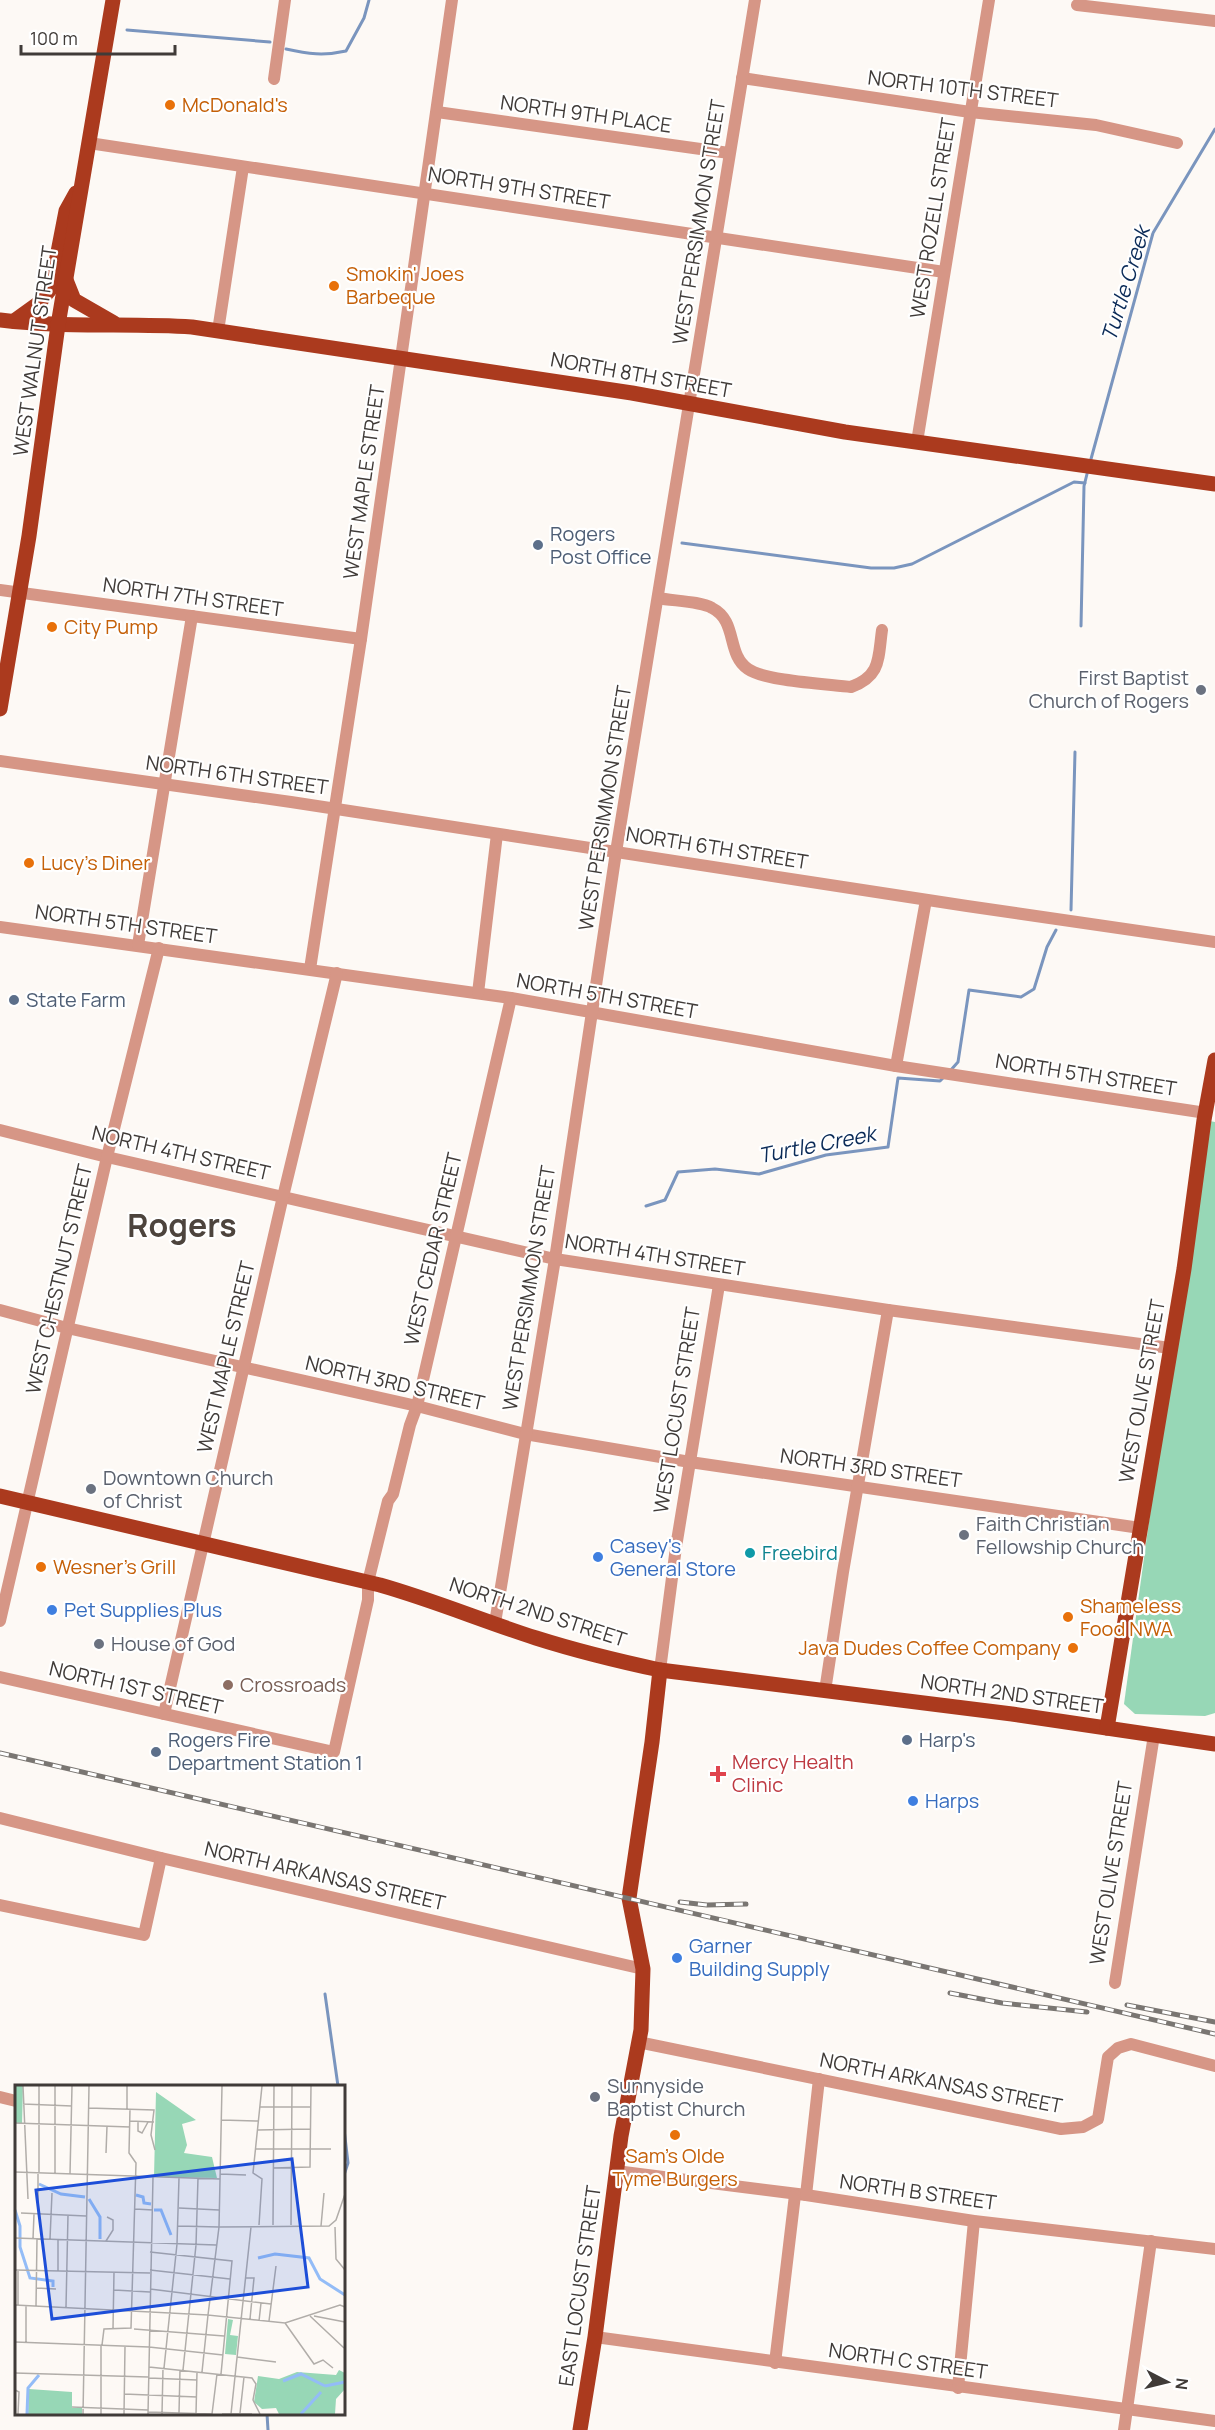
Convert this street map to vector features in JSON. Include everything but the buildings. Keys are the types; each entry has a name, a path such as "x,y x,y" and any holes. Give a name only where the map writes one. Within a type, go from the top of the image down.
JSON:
{"main road":[{"name":"WEST WALNUT STREET","path":"0,709 20,593 58,325 113,0"},
{"path":"7,320 39,303 51,288 66,211 83,178"},
{"path":"66,280 74,300 117,325"},
{"name":"NORTH 8TH STREET","path":"7,320 58,325 142,324 218,331 401,357 833,430 1215,484"},
{"name":"WEST OLIVE STREET","path":"1107,1728 1184,1269 1215,1060"},
{"name":"NORTH 2ND STREET","path":"0,1496 368,1582 425,1598 534,1637 604,1658 660,1670 1215,1744"},
{"name":"WEST LOCUST STREET","path":"629,1898 660,1670"},
{"name":"EAST LOCUST STREET","path":"580,2430 596,2337 616,2171 643,2001 643,1969 629,1898"}],"street":[{"path":"274,80 285,0"},
{"name":"WEST MAPLE STREET","path":"310,969 361,639 452,0"},
{"name":"WEST PERSIMMON STREET","path":"495,1623 555,1259 616,852 755,0"},
{"name":"WEST ROZELL STREET","path":"917,441 989,0"},
{"path":"1077,5 1215,21"},
{"name":"NORTH 10TH STREET","path":"742,78 970,112 1096,125 1177,143"},
{"name":"NORTH 9TH PLACE","path":"437,112 729,153"},
{"name":"NORTH 9TH STREET","path":"89,143 944,272"},
{"path":"218,331 243,166"},
{"name":"NORTH 7TH STREET","path":"0,590 361,639"},
{"path":"658,598 711,607 722,615 731,628 734,648 740,661 756,674 851,687 866,681 878,665 882,630"},
{"path":"138,945 192,616"},
{"name":"NORTH 6TH STREET","path":"0,761 1215,942"},
{"path":"478,993 497,834"},
{"path":"896,1066 926,900"},
{"name":"NORTH 5TH STREET","path":"0,927 511,998 896,1066 1206,1113"},
{"name":"WEST CHESTNUT STREET","path":"0,1621 107,1157 159,948"},
{"name":"WEST MAPLE STREET","path":"164,1714 283,1196 337,973"},
{"name":"WEST CEDAR STREET","path":"334,1752 368,1600 368,1582 388,1501 393,1494 417,1406 511,998"},
{"name":"NORTH 4TH STREET","path":"0,1130 107,1157 555,1259 888,1310 1170,1348"},
{"name":"WEST LOCUST STREET","path":"660,1670 676,1547 719,1285"},
{"name":"NORTH 3RD STREET","path":"0,1310 67,1328 417,1406 525,1434 690,1462 1140,1528"},
{"path":"825,1691 857,1486 888,1310"},
{"name":"NORTH 1ST STREET","path":"0,1677 334,1752"},
{"name":"WEST OLIVE STREET","path":"1115,1983 1154,1735"},
{"name":"NORTH ARKANSAS STREET","path":"0,1818 161,1858 643,1969"},
{"path":"0,1905 144,1935 161,1858"},
{"name":"NORTH ARKANSAS STREET","path":"638,2043 1060,2128 1083,2127 1098,2120 1108,2057 1118,2048 1131,2044 1215,2066"},
{"path":"775,2363 819,2079"},
{"path":"0,2097 15,2101"},
{"name":"NORTH B STREET","path":"616,2171 801,2195 974,2221 1215,2249"},
{"path":"957,2388 974,2221"},
{"path":"1124,2430 1151,2241"},
{"name":"NORTH C STREET","path":"596,2337 957,2388 1215,2421"}],"green space":[{"path":"1204,1120 1215,1122 1215,1713 1205,1716 1135,1714 1124,1704"}],"waterway":[{"path":"286,49 316,54 346,51 364,18 369,0"},
{"path":"127,30 270,42"},
{"name":"Turtle Creek","path":"1091,459 1153,233 1215,129"},
{"name":"Turtle Creek","path":"1081,626 1084,486 1088,470"},
{"path":"682,543 871,568 894,568 912,564 1074,482 1085,483"},
{"name":"Turtle Creek","path":"1071,910 1075,752"},
{"name":"Turtle Creek","path":"950,1071 958,1062 969,990 1021,997 1034,989 1047,947 1056,930"},
{"name":"Turtle Creek","path":"646,1206 665,1200 678,1172 715,1169 759,1174 826,1155 888,1147 898,1078 940,1081 943,1078"},
{"path":"325,1994 338,2085"},
{"path":"345,2138 348,2163 345,2172"},
{"path":"267,2415 268,2430"}],"railway":[{"path":"0,1753 1215,2034"},
{"path":"680,1902 707,1905 746,1904"},
{"path":"950,1993 1002,2003 1087,2012"},
{"path":"1127,2005 1215,2022"}],"place":[{"name":"McDonald's","path":"170,105"},
{"name":"Smokin' Joes Barbeque","path":"334,286"},
{"name":"Rogers Post Office","path":"538,545"},
{"name":"City Pump","path":"52,627"},
{"name":"First Baptist Church of Rogers","path":"1201,690"},
{"name":"Lucy's Diner","path":"29,863"},
{"name":"State Farm","path":"14,1000"},
{"name":"Downtown Church of Christ","path":"91,1489"},
{"name":"Faith Christian Fellowship Church","path":"964,1535"},
{"name":"Freebird","path":"750,1553"},
{"name":"Casey's General Store","path":"598,1557"},
{"name":"Wesner's Grill","path":"41,1567"},
{"name":"Pet Supplies Plus","path":"52,1610"},
{"name":"Shameless Food NWA","path":"1068,1617"},
{"name":"House of God","path":"99,1644"},
{"name":"Java Dudes Coffee Company","path":"1073,1648"},
{"name":"Crossroads","path":"228,1685"},
{"name":"Harp's","path":"907,1740"},
{"name":"Rogers Fire Department Station 1","path":"156,1752"},
{"name":"Mercy Health Clinic","path":"718,1774"},
{"name":"Harps","path":"913,1801"},
{"name":"Garner Building Supply","path":"677,1958"},
{"name":"Sunnyside Baptist Church","path":"595,2097"},
{"name":"Sam's Olde Tyme Burgers","path":"675,2135"}],"district":[{"name":"Rogers","path":"182,1226"}]}
